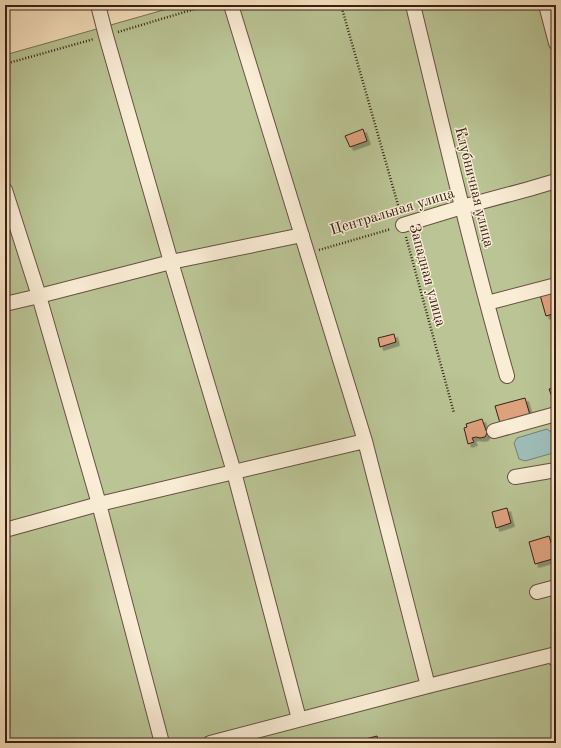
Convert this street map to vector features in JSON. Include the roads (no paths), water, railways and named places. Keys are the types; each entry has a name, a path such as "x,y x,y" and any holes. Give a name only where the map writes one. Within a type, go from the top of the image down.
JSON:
{"lane":[{"path":"98,5 171,262 234,472 299,719"},
{"path":"231,5 365,440 428,686"},
{"name":"Клубничная улица","path":"413,5 462,207 507,376"},
{"path":"546,5 556,43"},
{"name":"Центральная улица","path":"403,225 556,181"},
{"path":"5,190 39,296 99,504 162,743"},
{"path":"5,304 171,262 302,235"},
{"path":"487,303 556,285"},
{"path":"494,431 556,414"},
{"path":"5,530 99,504 365,440"},
{"path":"515,477 556,470"},
{"path":"537,592 556,587"},
{"path":"210,743 552,655 556,660"}],"water":[{"path":"547,429 551,432 556,449 553,453 525,461 519,459 514,443 517,438"}]}
